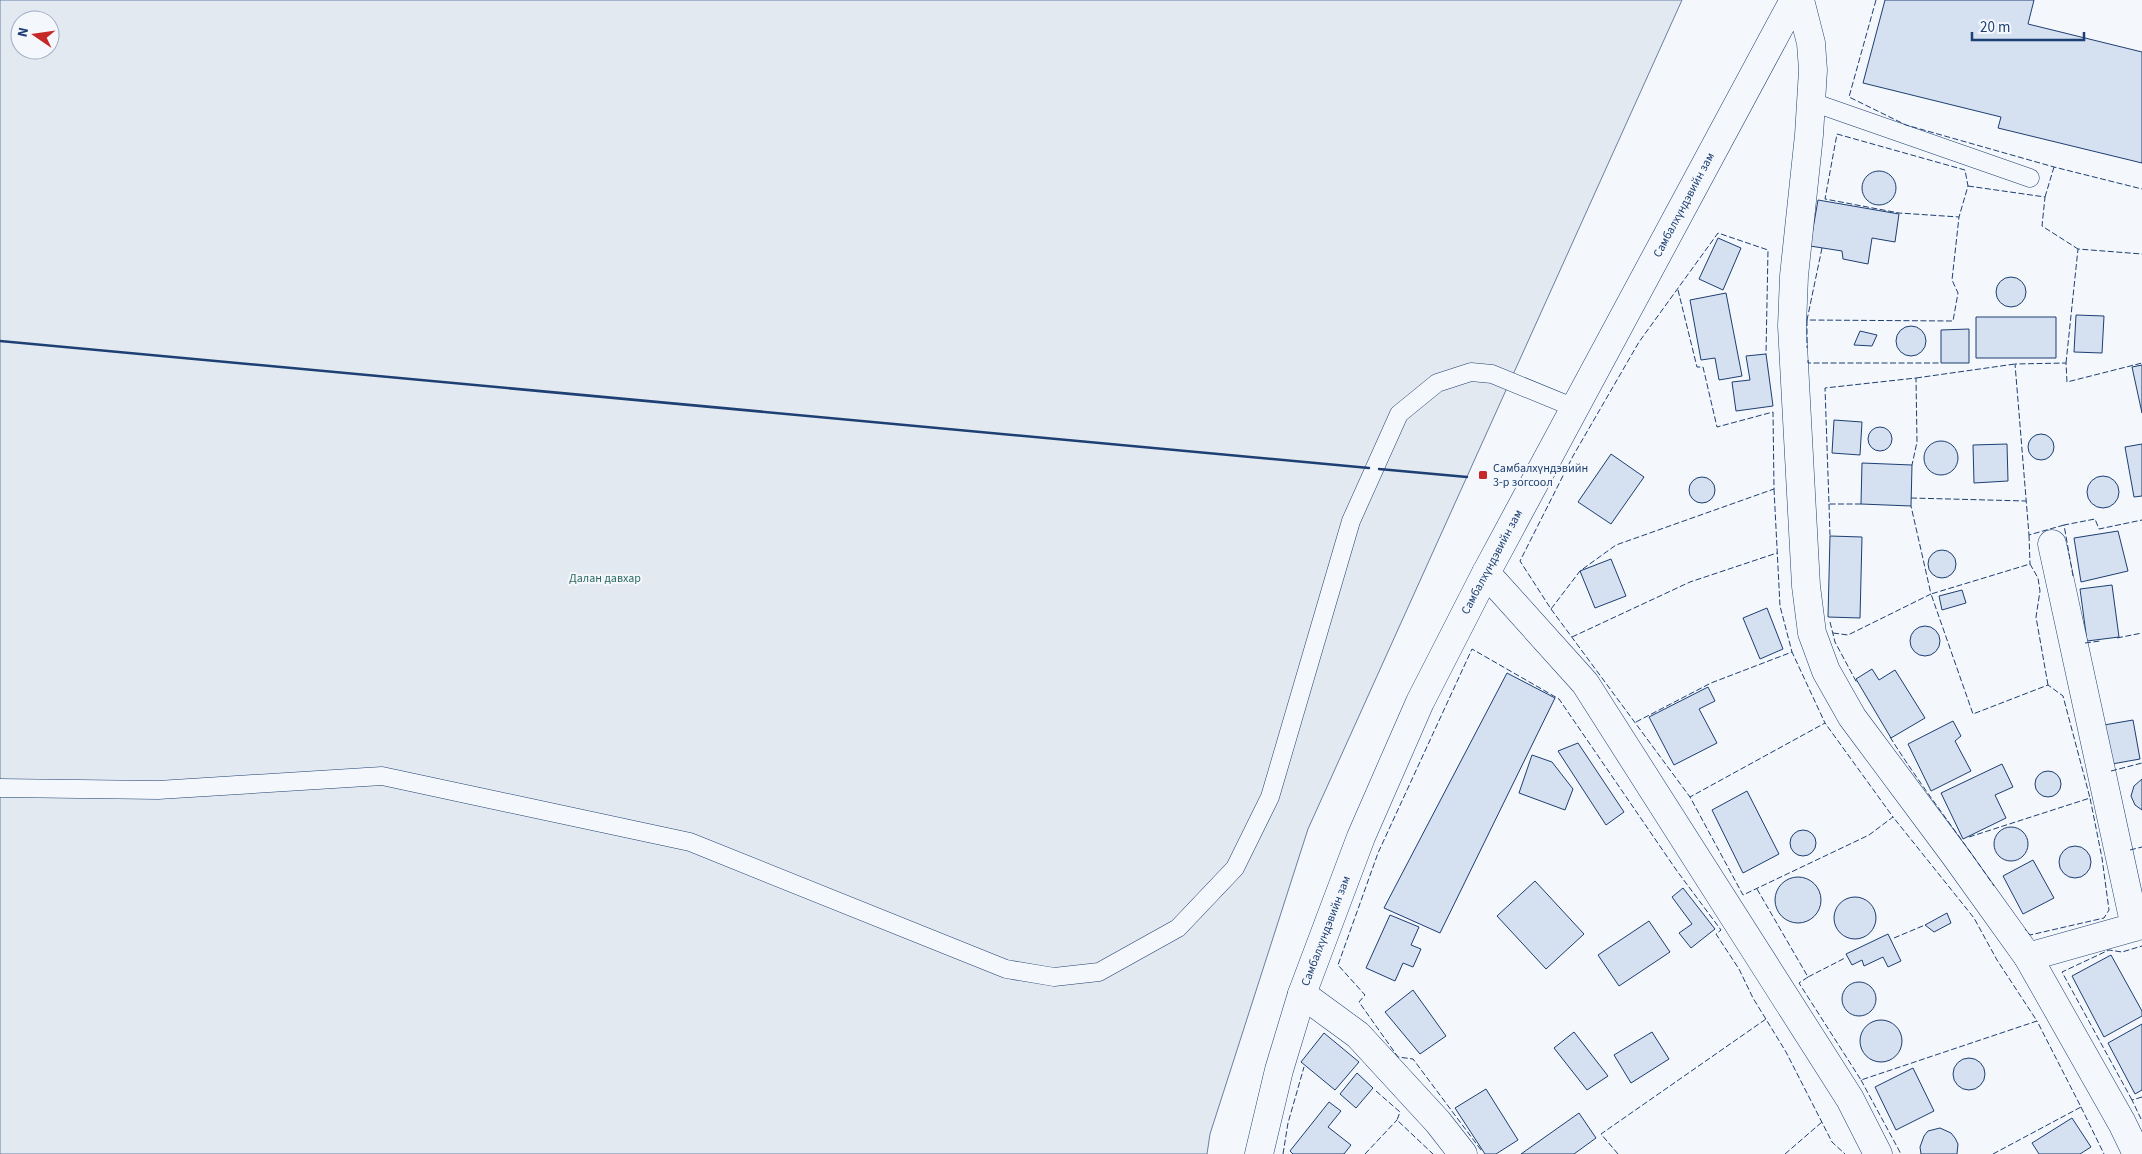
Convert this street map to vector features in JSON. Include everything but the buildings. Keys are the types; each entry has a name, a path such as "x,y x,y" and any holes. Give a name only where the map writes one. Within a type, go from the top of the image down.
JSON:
{"street":[{"name":"Самбалхүндэвийн зам","path":"1259,1154 1279,1070 1302,994 1369,819 1420,702 1486,573 1794,0"},
{"path":"1800,0 1811,43 1812,102 1794,276 1792,326 1806,586 1812,633 1826,671 1852,717 2028,957 2108,1098 2137,1154"},
{"path":"2028,957 2138,926 2052,544"},
{"path":"1486,573 1584,683 1850,1099 1878,1154"},
{"path":"1302,994 1358,1035 1438,1122 1463,1154"}],"lane":[{"path":"1812,102 2030,178"},
{"path":"0,788 158,790 382,776 690,842 1006,969 1054,977 1100,972 1178,928 1235,868 1270,797 1351,522 1399,414 1437,384 1471,372 1492,374 1575,408"}],"green space":[{"name":"Далан давхар","path":"0,0 1682,0 1308,829 1210,1134 1207,1154 0,1154"}],"fence":[{"path":"1876,0 1849,97 1906,125 2054,167 2142,189"},
{"path":"1822,248 1807,320 1953,321 1958,293 1952,280 1959,217 1899,213 1825,199 1837,134 1965,170 1968,186 1959,217"},
{"path":"2045,197 2054,167"},
{"path":"1968,186 2045,197 2042,226 2078,249"},
{"path":"1678,290 1697,367 1703,367 1717,427 1773,412 1774,489 1616,545 1580,571 1551,609 1520,561 1573,456 1639,342 1718,233 1768,250 1766,354"},
{"path":"2066,363 2078,249 2142,254"},
{"path":"1807,320 1807,348"},
{"path":"1808,360 1808,363 1941,363"},
{"path":"2064,525 2029,535 2015,364 2066,363 2067,382 2142,363"},
{"path":"1916,378 2015,364"},
{"path":"1861,504 1829,504 1825,388 1916,378 1917,442 1912,465"},
{"path":"1774,489 1780,606 1792,652"},
{"path":"1911,498 2026,501"},
{"path":"1829,504 1830,536"},
{"path":"1833,633 1848,635 1931,594 1911,506"},
{"path":"2073,576 2064,525 2095,519 2099,529 2142,520"},
{"path":"2029,535 2030,564"},
{"path":"1572,637 1690,582 1777,553"},
{"path":"2048,685 2036,617 2040,591 2038,578 2030,564 1931,594 1973,714 2048,685 2063,696 2090,798"},
{"path":"1551,609 1690,797 1743,895 1869,835 1893,817 1825,723"},
{"path":"1830,622 1835,642 1857,683"},
{"path":"2117,638 2142,633"},
{"path":"2085,643 2100,641"},
{"path":"1481,1150 1413,1059 1398,1057 1359,1002 1365,995 1338,965 1378,853 1472,649 1559,699 1677,871 1721,930 1716,934 1739,969 1753,998 1786,1052 1832,1142 1845,1154"},
{"path":"1636,722 1711,683 1792,652 1825,723 1690,797"},
{"path":"1890,737 1994,886"},
{"path":"2111,771 2142,763"},
{"path":"1969,837 2090,798 2102,858 2109,910 2104,918 2030,935 2025,929"},
{"path":"1808,977 1799,983 1861,1080 2037,1021 1997,960 1974,918 1893,817"},
{"path":"2130,850 2142,847"},
{"path":"1757,889 1808,977 1845,958"},
{"path":"1894,938 1925,925"},
{"path":"2132,1100 2062,972 2109,950 2122,952 2142,946"},
{"path":"1618,1154 1601,1134 1766,1019"},
{"path":"1993,1154 2081,1107 2037,1021"},
{"path":"1283,1154 1288,1123 1304,1067"},
{"path":"1861,1080 1901,1154"},
{"path":"1376,1091 1400,1112 1397,1120 1433,1154"},
{"path":"2142,1097 2132,1100 2142,1121"},
{"path":"2081,1107 2104,1154"},
{"path":"1365,1154 1397,1120"},
{"path":"1785,1154 1822,1122"}],"wall":[{"path":"0,341 1369,468"},
{"path":"1379,469 1467,477"}],"place":[{"name":"Самбалхүндэвийн 3-р зогсоол","path":"1483,475"}]}
